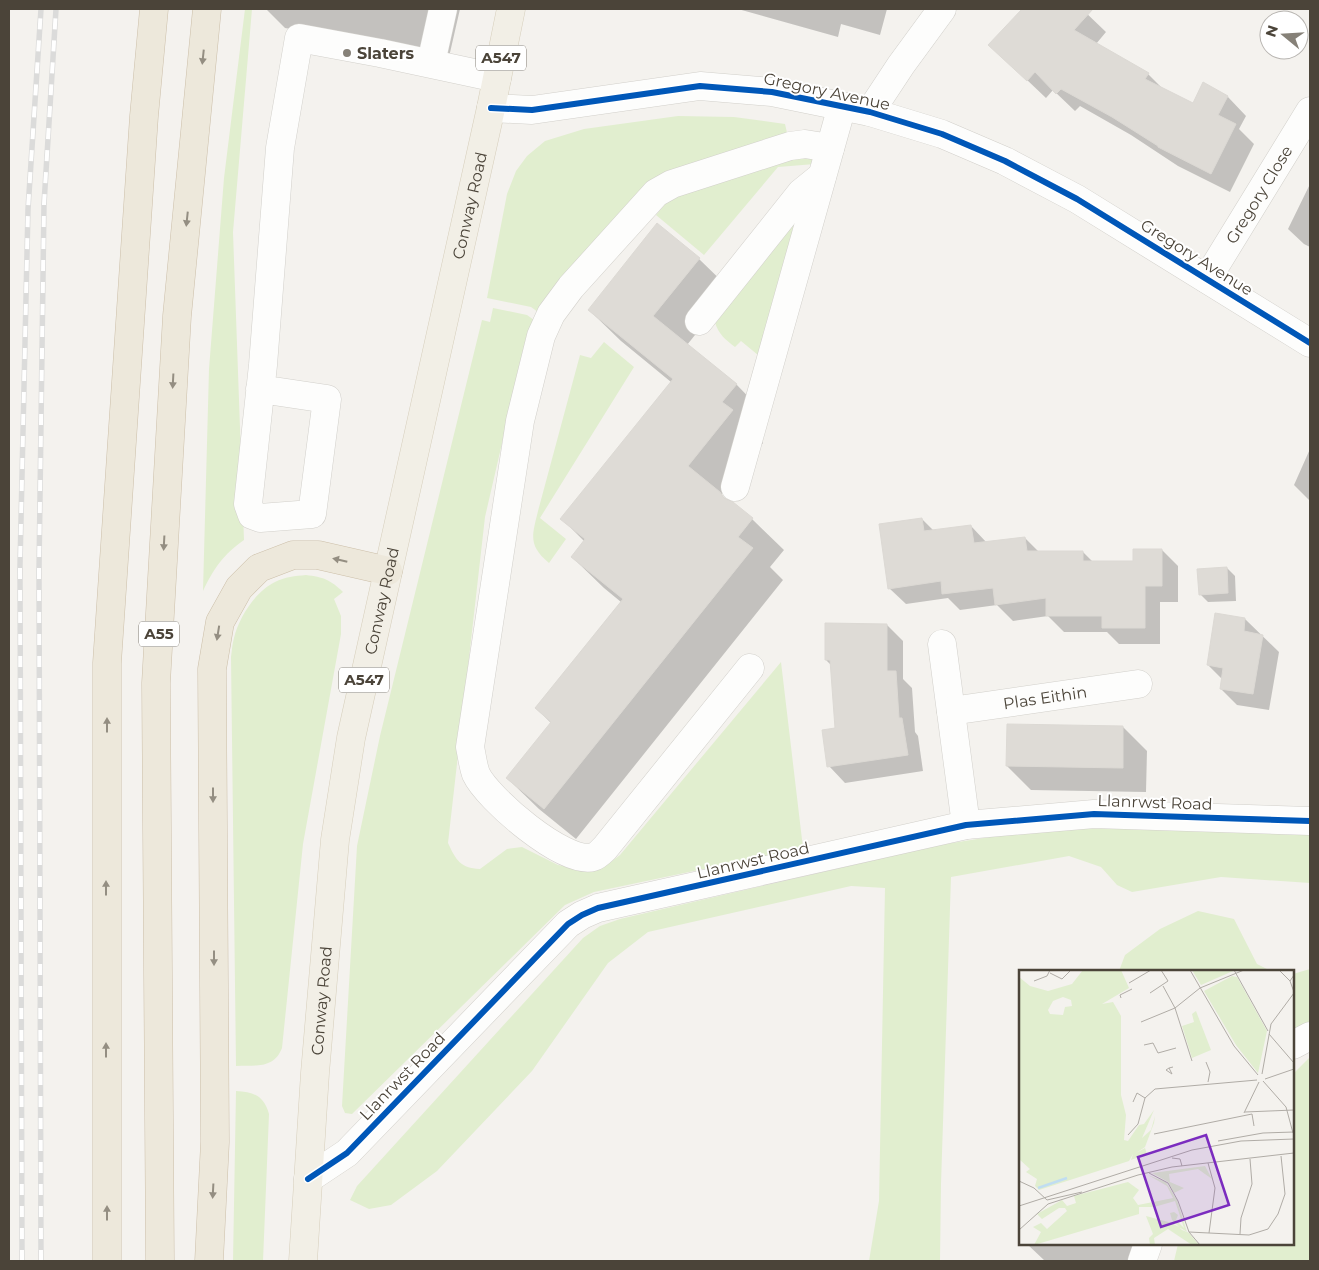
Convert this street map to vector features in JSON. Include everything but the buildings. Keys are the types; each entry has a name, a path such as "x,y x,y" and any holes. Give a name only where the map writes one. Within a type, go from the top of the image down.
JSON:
{"highway":[{"path":"107,1261 107,663 144,116 154,9"},
{"name":"A55","path":"160,1261 156,682 177,316 207,9"},
{"path":"208,1261 215,1142 212,669 220,622 239,588 259,568 293,555 318,555 388,571"}],"main road":[{"name":"Conway Road","path":"303,1261 335,840 351,738 491,108 511,9"}],"street":[{"path":"431,63 443,9"},
{"path":"870,112 901,64 942,9"},
{"path":"260,389 327,399 312,514 260,518 252,515 248,504 260,389 280,148 299,38 431,63 497,78"},
{"name":"Gregory Avenue","path":"491,108 532,110 700,86 772,92 870,112 942,134 1005,161 1077,198 1310,343"},
{"path":"735,487 842,106"},
{"name":"Gregory Close","path":"1207,280 1310,111"},
{"path":"750,668 605,848 593,857 580,856 564,851 527,828 488,791 476,774 470,747 520,421 541,336 552,314 571,287 656,193 672,184 790,146 805,144 830,148"},
{"path":"700,322 801,193 822,176"},
{"path":"942,644 966,825"},
{"name":"Plas Eithin","path":"951,711 1138,684"},
{"name":"Llanrwst Road","path":"308,1179 347,1152 568,924 598,908 966,825 1094,814 1310,821"},
{"path":"1294,1044 1310,1036"},
{"path":"1142,1261 1148,1245"}],"green space":[{"path":"245,9 252,9 233,232 244,540 220,562 203,591 209,369 224,178"},
{"path":"678,116 734,117 785,124 788,137 685,169 538,312 531,307 487,298 507,194 516,171 527,156 545,141 584,129"},
{"path":"798,153 817,158 815,164 778,167 704,255 656,215 671,197"},
{"path":"800,209 764,360 741,341 735,347 720,333 715,322"},
{"path":"493,308 527,315 534,320 527,335 485,517 448,843 454,854 463,865 480,869 507,849 522,847 558,865 581,869 604,867 620,855 781,662 803,848 594,892 565,905 352,1114 345,1113 342,1106 357,846 380,736 482,320 490,322"},
{"path":"604,342 634,367 540,518 566,539 549,563 542,557 535,545 533,540 534,527 580,355 591,358"},
{"path":"306,575 326,580 343,592 334,599 341,616 341,634 303,844 282,1048 279,1055 269,1063 236,1066 232,645 236,630 244,613 261,592 279,580"},
{"path":"1117,826 1310,830 1310,883 1221,877 1132,892 1117,885 1101,867 1069,856 951,877 940,1261 869,1261 879,1201 885,888 851,886 648,932 608,963 532,1071 437,1171 391,1205 369,1209 350,1200 357,1186 583,938 600,926 620,919 939,845 1003,835"},
{"path":"1198,911 1234,919 1257,964 1269,970 1119,970 1125,955 1160,929"},
{"path":"1310,969 1310,1021 1294,1029 1294,974"},
{"path":"1310,1057 1310,1261 1174,1261 1178,1245 1294,1245 1294,1073"},
{"path":"236,1091 248,1092 257,1096 264,1103 269,1114 263,1261 233,1261"}],"railway":[{"path":"22,1261 20,565 28,209 41,9"},
{"path":"41,1261 39,570 44,204 56,9"}],"cycle path":[{"path":"491,108 532,110 700,86 772,92 870,112 942,134 1005,161 1077,199 1310,343"},
{"path":"308,1179 347,1153 568,924 598,908 966,825 1094,814 1310,821"}],"place":[{"name":"Slaters","path":"347,53"}]}
